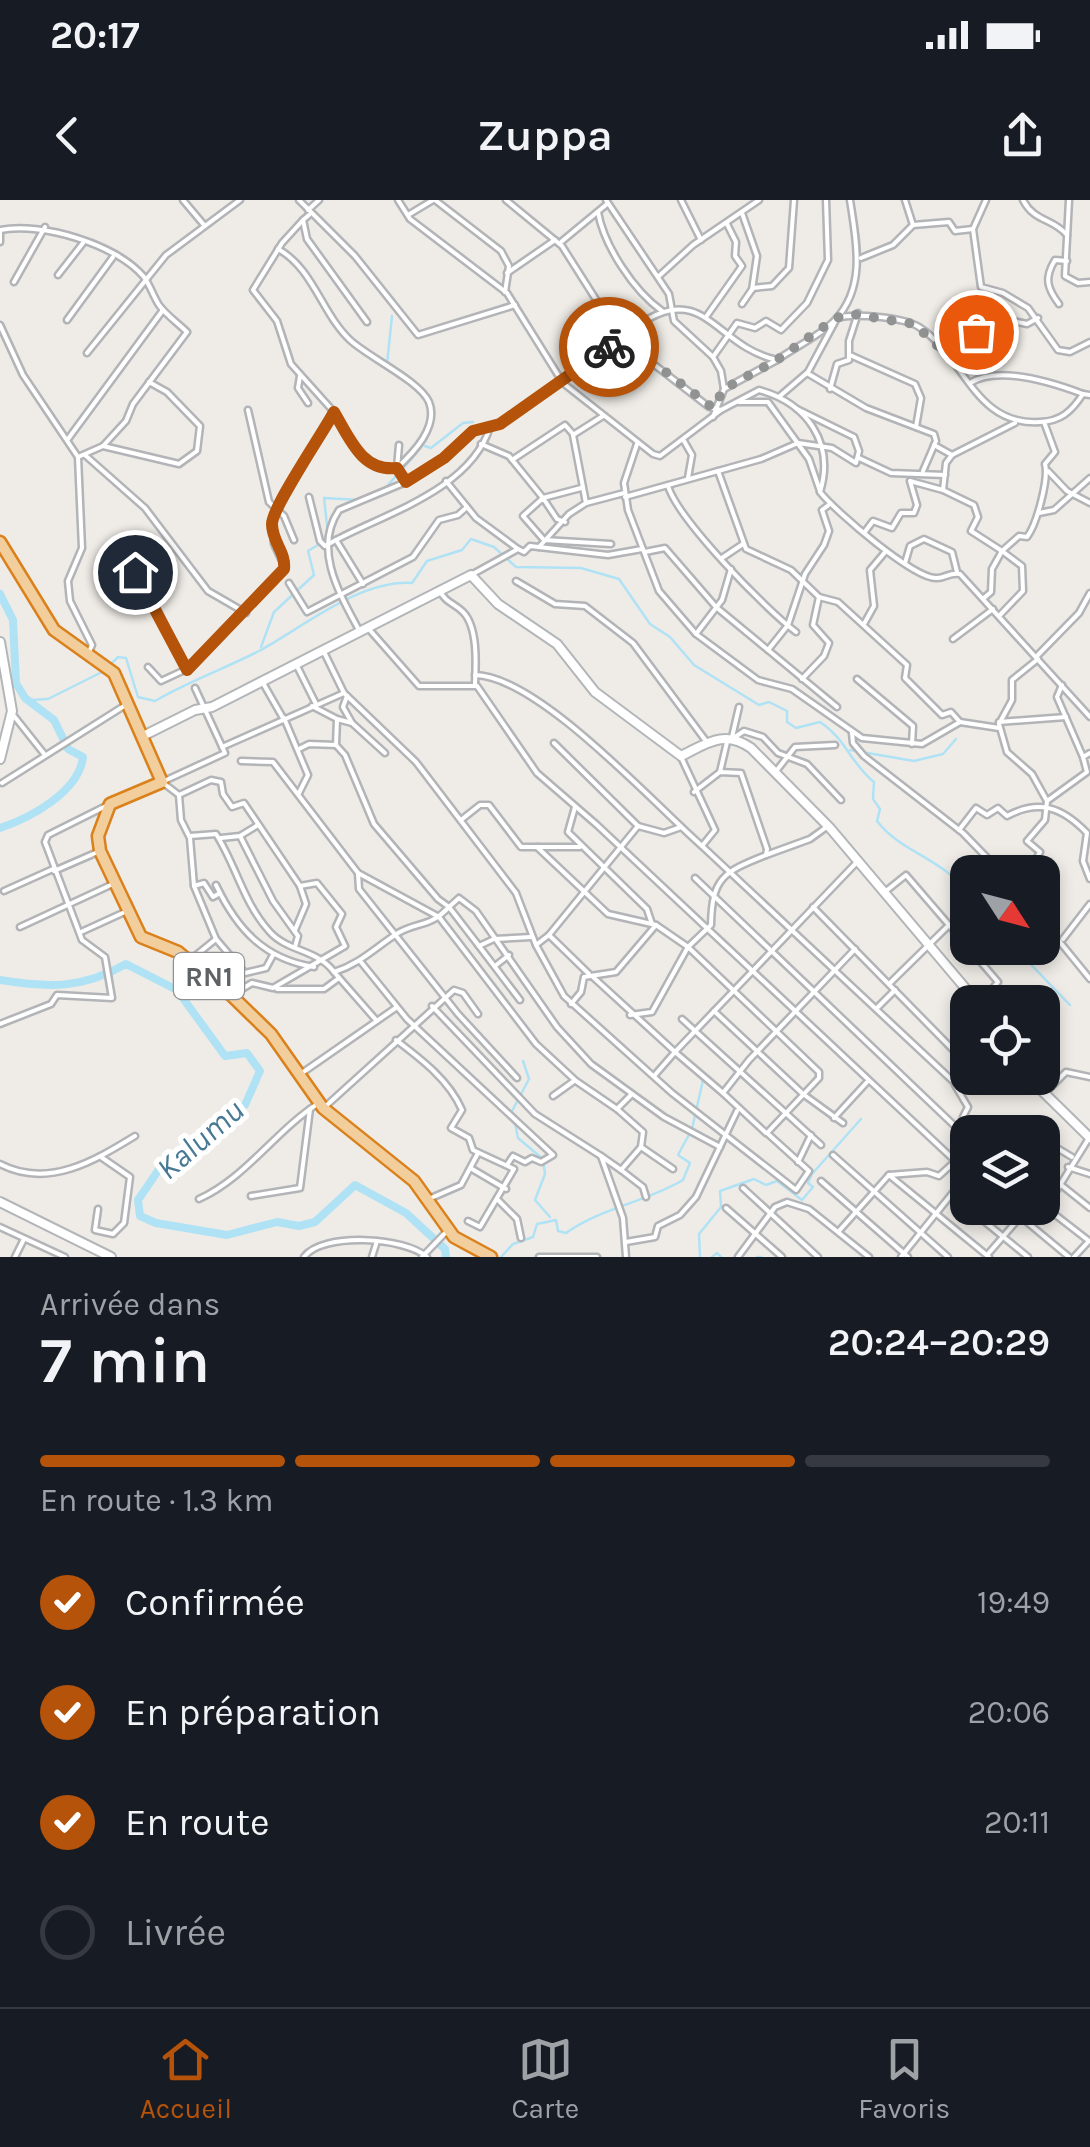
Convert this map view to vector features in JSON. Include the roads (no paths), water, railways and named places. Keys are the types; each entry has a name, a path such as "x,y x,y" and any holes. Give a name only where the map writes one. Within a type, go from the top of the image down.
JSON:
{"highway":[{"path":"0,542 49,624 108,667 162,782 110,804 98,836 100,851"},
{"name":"RN1","path":"100,851 141,937 190,960 232,996 270,1034 318,1107 393,1160 430,1199 443,1234 491,1257"}],"street":[{"path":"184,200 204,225"},
{"path":"87,353 145,278 204,225 240,200"},
{"path":"299,200 355,256 418,336 515,305"},
{"path":"278,249 301,269 351,341 422,391 430,403 428,428 419,446 398,470 380,470 368,463 334,412 290,362 277,322 253,292 278,249 319,200"},
{"path":"398,200 407,216 505,292 560,380 638,444 660,456 684,442 722,410 759,390 780,396 851,434 859,458 891,473 923,471 946,475"},
{"path":"407,216 434,200 501,251 508,264 505,292"},
{"path":"506,200 557,242 621,338 713,408 722,410"},
{"path":"681,200 701,240"},
{"path":"658,277 701,240 759,200"},
{"path":"752,290 772,286 789,268 794,200"},
{"path":"712,357 737,323 755,328 766,321 781,330 807,303 829,259 826,200"},
{"path":"780,396 807,374 836,318 860,258 850,200"},
{"path":"905,200 913,226"},
{"path":"974,200 977,214"},
{"path":"986,200 968,230 980,287 1007,295 1038,318 1052,345 1060,351 1090,342"},
{"path":"1024,200 1037,218 1056,224 1068,235"},
{"path":"1069,200 1066,279 1090,282"},
{"path":"507,272 557,242 606,202 658,277 674,306 672,318 712,357 724,389"},
{"path":"598,212 606,236 632,278 646,299 662,311"},
{"path":"742,213 757,256 752,290 742,304"},
{"path":"303,220 306,239 367,322"},
{"path":"860,258 894,245 913,226 949,222 955,231 968,230"},
{"path":"705,319 742,266 735,257 736,242 726,224"},
{"path":"14,282 45,227"},
{"path":"0,242 0,230 45,227 84,242 145,278 163,310 188,334 149,382 126,421 103,446 78,457"},
{"path":"58,274 84,242"},
{"path":"67,320 112,257"},
{"path":"1058,304 1047,289 1048,279 1055,260 1067,261"},
{"path":"324,543 339,510 406,482 444,458 473,431 490,427 674,306 689,308 750,353 777,360"},
{"path":"67,440 163,310"},
{"path":"830,389 837,364 846,364 850,355 848,342 858,314"},
{"path":"713,418 713,408 724,389 777,360 836,318 858,314 914,324 939,347 981,402 1018,423"},
{"path":"939,347 976,332 989,337 1003,319 1028,324 1038,318"},
{"path":"0,324 23,375 78,457 82,548 68,581 70,601 92,645 88,653"},
{"path":"850,355 916,384 921,398 916,427"},
{"path":"301,374 298,388 308,403"},
{"path":"807,374 830,389 934,434 934,445 923,471"},
{"path":"970,384 985,375 1012,377 1090,395"},
{"path":"103,446 178,464 198,451 202,439 198,424 166,392 149,382"},
{"path":"943,490 952,454 1018,423 1044,422 1070,412 1082,394"},
{"path":"739,402 768,402 816,474 820,492 864,534 935,578 956,573"},
{"path":"797,408 811,422 823,446 826,471 820,492"},
{"path":"248,410 269,502 294,540"},
{"path":"148,667 161,682 187,670 246,613 285,568 281,551 274,544 272,519 334,412"},
{"path":"573,435 603,416"},
{"path":"1044,422 1055,452 1045,464 1048,470 1071,494 1090,503"},
{"path":"512,460 565,425 573,435 586,504"},
{"path":"324,543 403,508 446,480 481,444 490,427"},
{"path":"684,442 692,454 686,466 688,480"},
{"path":"539,548 586,504 668,486 798,443 823,446 855,464 859,458"},
{"path":"481,444 512,460 557,519 564,522"},
{"path":"638,444 624,494 659,591 696,634 758,680 792,689 852,733 912,744 930,741 960,722 999,725 1066,717"},
{"path":"398,445 398,470 406,482"},
{"path":"934,445 952,454"},
{"path":"85,454 145,508 190,562 193,575 208,591 246,613"},
{"path":"984,598 990,593 995,576 992,569 1002,551 1019,536 1028,537 1048,470"},
{"path":"718,471 743,544 750,552 772,557 819,597 837,601 908,666 905,678 932,706 943,716 953,712 960,722"},
{"path":"864,534 873,521 892,528 902,512 914,512 917,504 907,471"},
{"path":"1038,512 1053,511 1090,478"},
{"path":"446,480 467,507 518,550"},
{"path":"910,482 943,490 975,506 978,516 971,532 1022,566 1024,590 1000,615"},
{"path":"668,486 686,522 702,533 731,569 796,632"},
{"path":"581,488 542,498 523,518 544,540 612,544"},
{"path":"309,497 343,600 364,630 419,686 475,684"},
{"path":"768,650 788,626 802,580 824,544 828,531 822,510 830,504"},
{"path":"290,583 306,612 343,600 363,584 413,557 439,520 467,507"},
{"path":"905,562 910,545 924,538 952,552 956,573 1000,615 1090,717"},
{"path":"336,540 363,584"},
{"path":"722,559 743,544"},
{"path":"124,545 187,670"},
{"path":"143,736 262,682 439,590 504,561 518,550 539,548 608,555 666,548 716,606 837,707"},
{"path":"863,626 874,604 870,570 886,550"},
{"path":"696,634 716,606 731,569"},
{"path":"471,575 498,604 557,644 595,692 681,756 694,792 716,830 702,846"},
{"path":"516,581 555,604 582,604 633,643 706,741"},
{"path":"439,590 446,604 459,608 469,622 475,684 536,773 950,1156"},
{"path":"1082,608 1090,594"},
{"path":"792,689 824,656 829,643 813,626 819,597"},
{"path":"1090,601 1012,680 1012,700 999,725 1007,752 1032,774 1047,804 1087,829 1083,862 1090,879"},
{"path":"953,639 993,609"},
{"path":"0,642 12,710 0,759"},
{"path":"324,650 345,694 416,762 516,893 536,944 570,1004 795,1190 809,1172 630,1015 549,935"},
{"path":"296,664 314,705 352,724"},
{"path":"475,675 503,681 551,710 793,927 950,1078"},
{"path":"857,680 892,713 913,726 912,744"},
{"path":"262,682 283,718 308,776 300,793"},
{"path":"959,830 976,808 987,815 998,808 1008,816 1024,807 1047,804 1088,772 1056,695 1062,685"},
{"path":"162,782 224,754 195,688"},
{"path":"222,747 345,694"},
{"path":"345,694 343,708 352,724 385,753"},
{"path":"2,783 128,703"},
{"path":"720,772 739,707"},
{"path":"12,710 46,756"},
{"path":"0,719 9,724"},
{"path":"336,745 337,719"},
{"path":"730,739 744,730 752,731 784,756 807,764 841,800"},
{"path":"852,733 858,749 959,830 984,855"},
{"path":"681,756 706,741 730,739 746,744 828,826 882,895 962,985"},
{"path":"554,743 638,826 662,833 680,826"},
{"path":"298,749 310,744 336,745 346,754 382,834 449,907 520,1000"},
{"path":"776,772 784,756 795,747 835,745"},
{"path":"1083,757 1090,754"},
{"path":"242,761 269,759 300,793 358,873 439,918 536,1044 576,1081 618,1109 643,1132 641,1147 622,1170"},
{"path":"694,792 720,772 735,770 744,777 766,855"},
{"path":"179,794 217,780 231,806 244,803 300,886 306,904 294,930"},
{"path":"162,782 179,794"},
{"path":"179,794 180,820 190,836 194,886 216,939 244,973 265,969 274,956"},
{"path":"0,1024 51,1004 57,995 112,998 108,965 79,932 54,870 46,837 110,804"},
{"path":"1038,855 1040,852 1026,841 1044,821 1047,804"},
{"path":"460,821 480,805 489,805 521,847 580,847"},
{"path":"575,807 566,830 647,909 654,925"},
{"path":"220,838 240,836 258,825"},
{"path":"536,944 549,935 638,826"},
{"path":"630,1015 650,1014 688,947 712,922 713,893 729,871 810,839 828,826"},
{"path":"190,836 211,832 220,838 242,890 267,930 324,961 376,1020"},
{"path":"240,836 299,938 295,947"},
{"path":"538,847 608,914 654,925 688,947 819,1072 767,1134"},
{"path":"4,891 100,851"},
{"path":"653,1076 856,862"},
{"path":"358,873 358,888 445,997 517,1078"},
{"path":"882,895 906,875 998,982 995,985"},
{"path":"695,878 950,1121"},
{"path":"20,927 115,883"},
{"path":"194,886 204,883 213,897 220,894"},
{"path":"273,988 324,961 346,944 336,927 342,914 317,883 300,886"},
{"path":"216,885 248,936 274,956 314,967"},
{"path":"334,972 360,962 396,934 439,918 461,899 499,940 574,1046 594,1067 720,1147"},
{"path":"1090,904 1062,940 1090,980"},
{"path":"812,906 950,1047"},
{"path":"79,932 127,911"},
{"path":"570,1004 591,975 616,972 654,925"},
{"path":"889,984 949,926"},
{"path":"479,946 533,936"},
{"path":"190,960 216,939"},
{"path":"723,1094 855,949"},
{"path":"494,966 509,955"},
{"path":"360,962 412,1024 552,1154 544,1162 531,1158 525,1162 514,1156 507,1164"},
{"path":"232,996 252,983 273,988 324,989 338,978"},
{"path":"199,1198 234,1177 445,997 459,989 478,1014"},
{"path":"878,1007 895,990"},
{"path":"432,1006 520,1100 643,1186 646,1197"},
{"path":"299,1076 396,1007"},
{"path":"714,1011 803,1094 843,1123"},
{"path":"682,1020 821,1144"},
{"path":"396,1040 414,1050 462,1109 451,1128 469,1138 478,1153 514,1169 480,1227 468,1221"},
{"path":"496,1076 505,1066"},
{"path":"1090,1077 1066,1072 1043,1096 1090,1138 1060,1184 1090,1208"},
{"path":"554,1096 576,1081"},
{"path":"834,1118 868,1081"},
{"path":"618,1109 632,1094"},
{"path":"251,1196 300,1188 318,1107"},
{"path":"626,1242 655,1236 658,1226 684,1211 701,1188 738,1111"},
{"path":"798,1162 810,1135"},
{"path":"0,1164 25,1174 44,1175 101,1157 135,1136"},
{"path":"641,1147 673,1168"},
{"path":"1060,1150 1074,1158"},
{"path":"430,1199 456,1189 472,1169 478,1153"},
{"path":"833,1155 948,1257"},
{"path":"600,1156 620,1208 626,1257"},
{"path":"98,1210 95,1230 113,1234 124,1223 130,1177 101,1157"},
{"path":"839,1232 889,1175 927,1172 939,1176 950,1166"},
{"path":"1068,1167 1090,1174"},
{"path":"472,1169 506,1188"},
{"path":"889,1175 987,1256 1013,1225"},
{"path":"821,1182 904,1256 950,1198"},
{"path":"743,1188 818,1257"},
{"path":"498,1200 517,1219 521,1238"},
{"path":"0,1202 111,1257"},
{"path":"738,1257 775,1207 789,1202 810,1208 870,1257"},
{"path":"726,1208 782,1257"},
{"path":"1031,1225 1071,1257 1090,1241 1060,1218"},
{"path":"990,1225 1028,1257"},
{"path":"0,1227 65,1257"},
{"path":"304,1257 310,1248 329,1243 377,1240 404,1242 424,1256 443,1234"},
{"path":"15,1257 24,1239"},
{"path":"372,1257 377,1240"},
{"path":"540,1257 596,1257"}],"waterway":[{"path":"387,364 392,316"},
{"path":"385,489 427,437 433,414 430,400"},
{"path":"425,446 431,448 463,423 473,422"},
{"path":"328,534 324,498 360,500"},
{"path":"108,667 118,657 126,658 138,697 155,701 259,651 352,597 392,584 412,583 427,561 462,550 471,539 494,547 516,567 581,568 619,579 650,624 670,637 694,665 759,705 769,702 787,711 787,722 796,728 820,722 829,729 874,782 873,799 880,809 877,821 898,841 950,875"},
{"path":"261,647 274,612 314,575 308,551 321,543"},
{"path":"0,594 13,620 16,683 25,698 54,720 68,749 83,757 80,770 63,792 25,818 0,828"},
{"path":"31,700 48,699 102,672"},
{"path":"850,750 914,761 943,754 956,739"},
{"name":"Kalumu","path":"0,980 65,984 95,978 126,964 177,990 225,1056 247,1053 260,1071 245,1105 164,1162 138,1200 140,1216 156,1223 227,1235 277,1222 299,1226 315,1222 355,1185 406,1213 445,1249 446,1257"},
{"path":"1031,965 1070,1005"},
{"path":"511,1113 529,1079 523,1061"},
{"path":"501,1257 513,1244 533,1237 537,1224 556,1220 558,1231 566,1233 594,1217 683,1180 690,1163 678,1155 692,1129 703,1080"},
{"path":"700,1257 699,1234 721,1207 720,1191 754,1179 766,1185 777,1181 802,1200 813,1187 808,1183 812,1174 861,1119"},
{"path":"515,1123 518,1138 543,1159 545,1174 535,1200 550,1217"},
{"path":"712,1257 717,1253 721,1257"}]}
